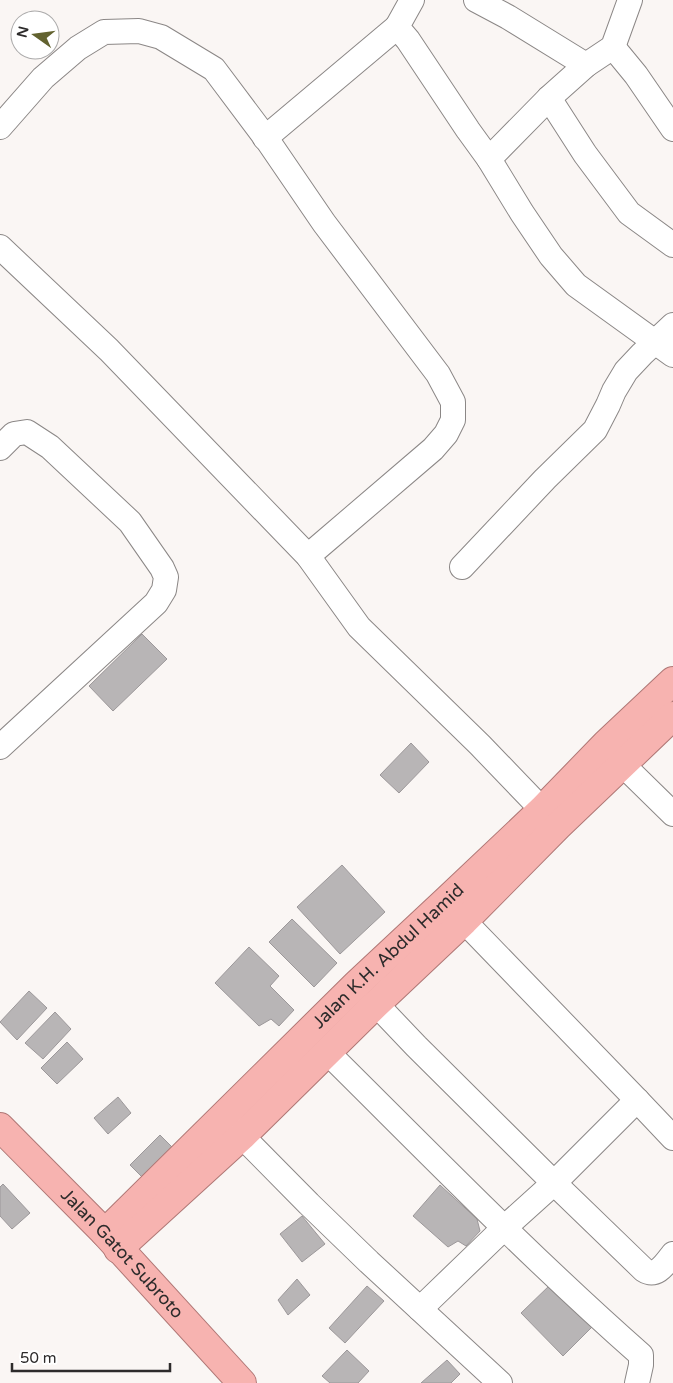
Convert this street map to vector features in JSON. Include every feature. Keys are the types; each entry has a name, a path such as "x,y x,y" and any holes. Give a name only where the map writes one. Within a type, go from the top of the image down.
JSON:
{"highway":[{"name":"Jalan K.H. Abdul Hamid","path":"112,1241 242,1136 376,1004 464,921 550,818 606,744 673,681"},
{"name":"Jalan K.H. Abdul Hamid","path":"112,1241 222,1116 356,984 448,899 622,764 673,716"},
{"name":"Jalan Gatot Subroto","path":"0,1127 112,1241 242,1383"}],"street":[{"path":"265,138 397,27 412,0"},
{"path":"476,0 508,17 586,65"},
{"path":"489,159 549,98 586,65 613,47 630,0"},
{"path":"397,27 408,40 489,159 551,256 576,285 664,349"},
{"path":"0,127 43,78 78,48 104,32 139,32 161,37 214,69 324,223 438,374 453,402 453,420 446,434 433,449 308,556"},
{"path":"613,47 636,75 673,129"},
{"path":"549,98 585,154 629,213 673,245"},
{"path":"0,247 109,350 308,556 359,627 480,745 550,818"},
{"path":"664,349 673,325"},
{"path":"462,567 595,430 626,371 642,354 664,349"},
{"path":"0,448 14,434 28,432 50,447 130,522 162,568 166,577 164,590 156,603 0,747"},
{"path":"622,764 673,814"},
{"path":"464,921 673,1138"},
{"path":"376,1004 554,1183 648,1273 658,1272 673,1254"},
{"path":"327,1052 504,1228 641,1355 638,1383"},
{"path":"420,1309 554,1183 637,1100"},
{"path":"222,1116 356,1249 500,1383"}],"building":[{"path":"142,634 167,659 113,711 89,686"},
{"path":"411,743 429,762 399,793 380,775"},
{"path":"342,865 385,912 340,954 297,907"},
{"path":"292,919 337,963 314,987 269,942"},
{"path":"249,947 279,976 270,986 294,1010 279,1026 271,1019 259,1026 215,983"},
{"path":"29,991 47,1008 17,1040 0,1022"},
{"path":"55,1012 71,1029 43,1059 25,1043"},
{"path":"67,1042 83,1059 57,1084 41,1068"},
{"path":"118,1097 131,1113 108,1134 94,1118"},
{"path":"160,1135 174,1149 144,1179 130,1165"},
{"path":"3,1184 30,1213 12,1229 0,1216 0,1187"},
{"path":"440,1185 477,1219 480,1231 466,1246 458,1241 448,1247 413,1216"},
{"path":"302,1216 325,1244 302,1262 280,1234"},
{"path":"297,1279 310,1295 288,1315 278,1300"},
{"path":"551,1284 593,1326 563,1356 521,1313"},
{"path":"367,1286 384,1301 345,1343 329,1328"},
{"path":"347,1350 369,1371 358,1383 330,1383 322,1376"},
{"path":"447,1360 460,1374 451,1383 421,1383"}]}
